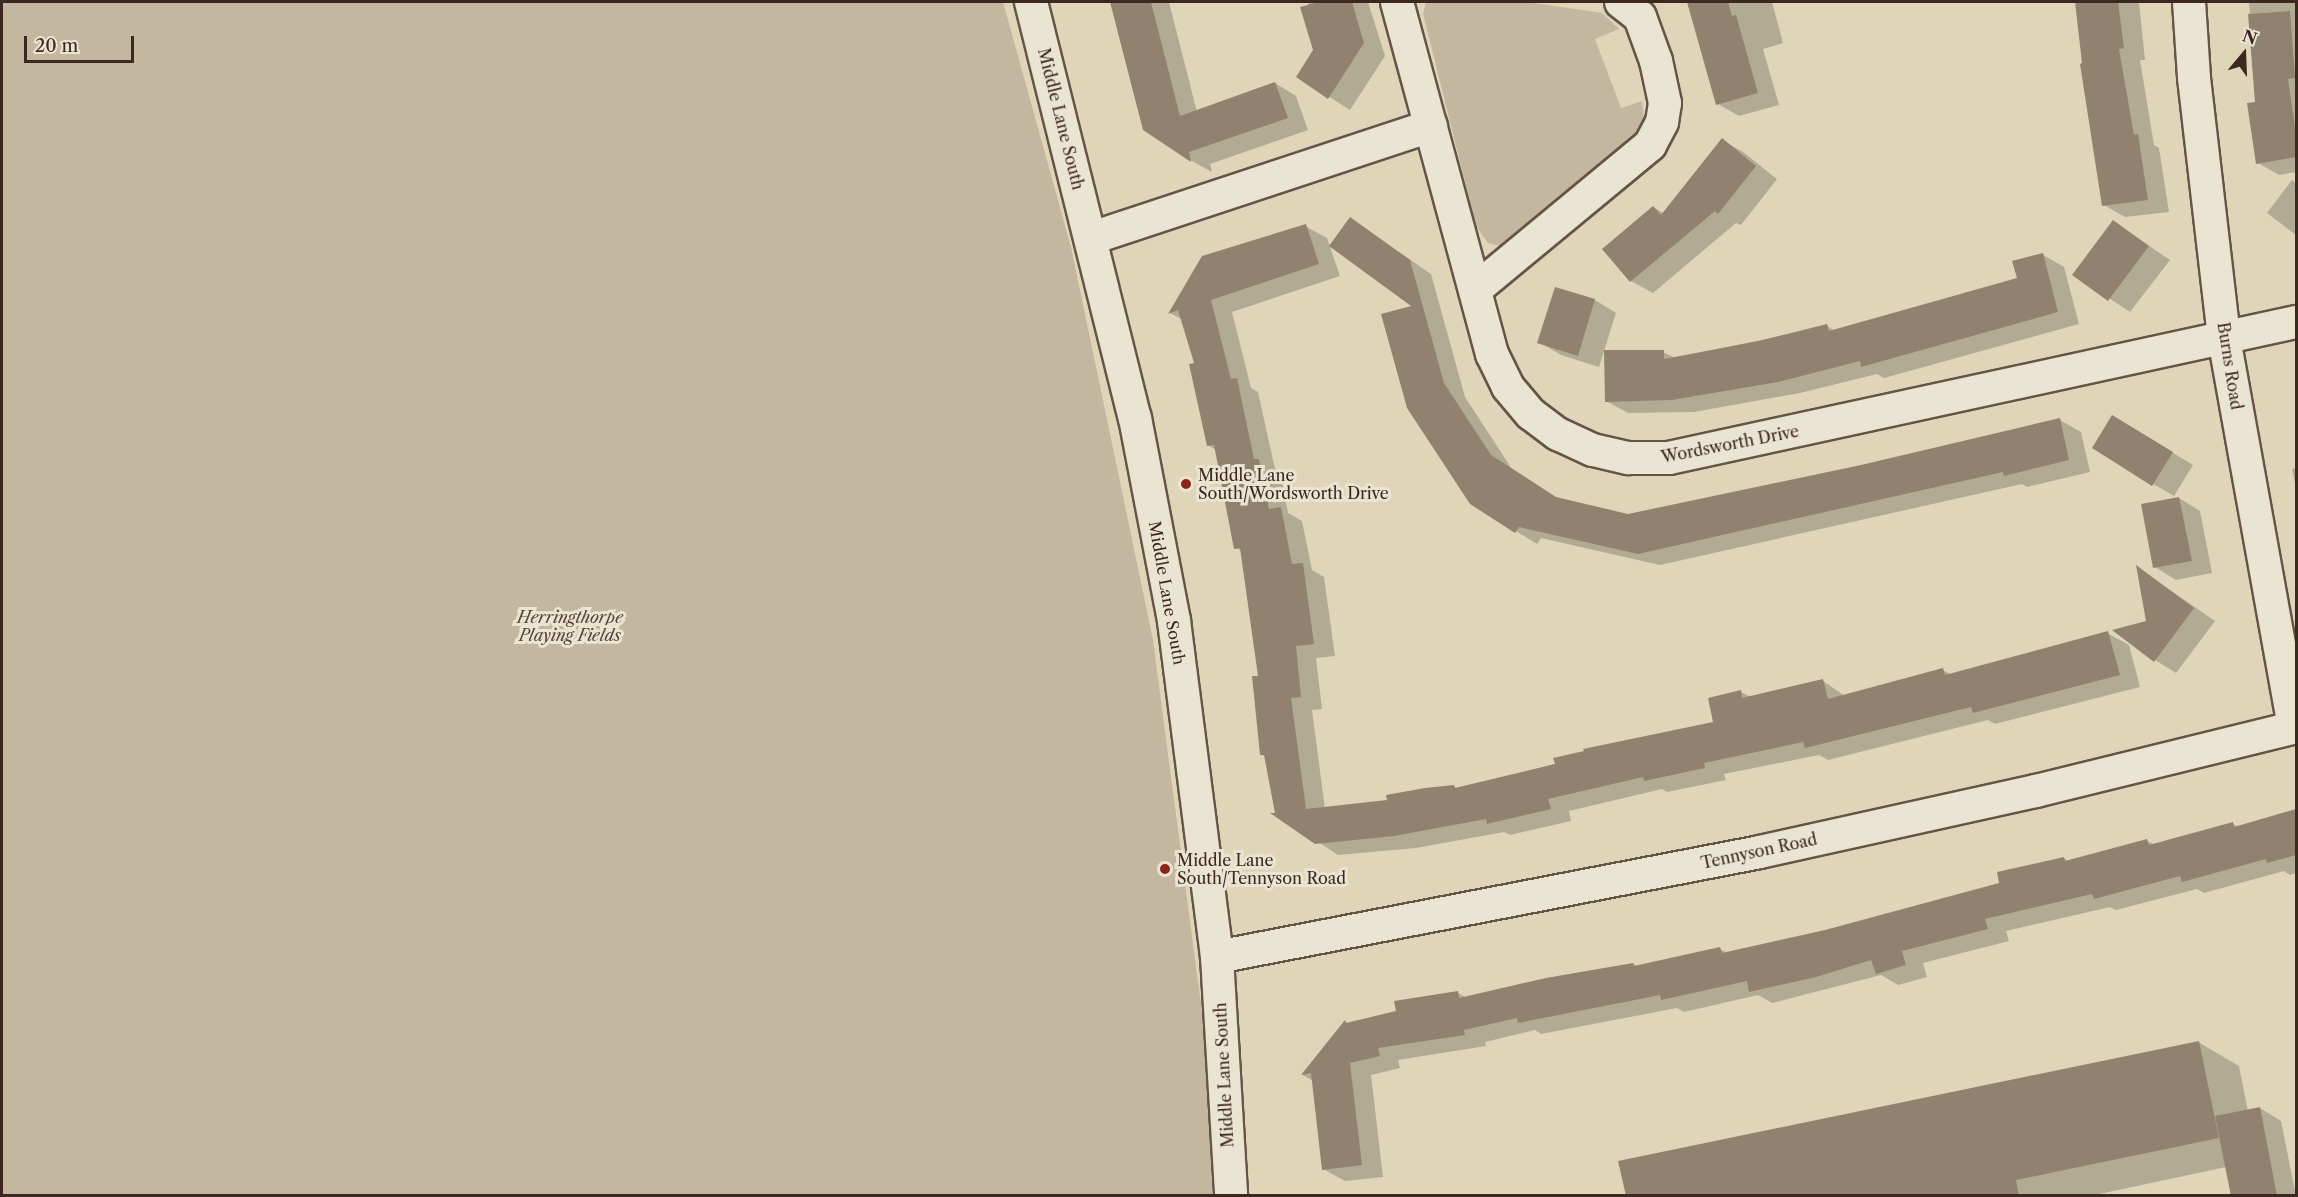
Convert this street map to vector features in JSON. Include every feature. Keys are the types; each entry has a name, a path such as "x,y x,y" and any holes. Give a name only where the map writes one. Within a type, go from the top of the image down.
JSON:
{"street":[{"name":"Middle Lane South","path":"1031,2 1092,238 1135,418 1174,621 1217,957 1231,1196"},
{"name":"Wordsworth Drive","path":"1397,2 1476,289 1491,354 1508,387 1531,414 1558,434 1593,450 1629,458 1669,458 2296,322"},
{"path":"1476,289 1650,145 1662,122 1665,103 1656,61 1640,17 1621,2"},
{"name":"Burns Road","path":"2189,2 2194,78 2224,338 2295,727"},
{"path":"1092,238 1431,126"},
{"name":"Tennyson Road","path":"1217,957 1760,852 2036,791 2295,727"}],"green space":[{"name":"Herringthorpe Playing Fields","path":"2,2 1003,2 1071,247 1153,640 1201,1004 1217,1195 2,1196"},
{"path":"1426,2 1528,2 1602,13 1619,29 1595,39 1621,108 1642,101 1644,118 1637,137 1517,237 1500,246 1488,243 1476,226 1423,14"}],"building":[{"path":"1110,2 1151,2 1180,116 1275,82 1288,118 1189,152 1191,162 1143,130"},
{"path":"1319,2 1352,2 1364,43 1328,99 1296,77 1313,50 1300,7"},
{"path":"1687,2 1728,2 1732,16 1736,15 1758,93 1716,105"},
{"path":"2075,2 2118,2 2124,48 2119,49 2134,135 2138,134 2148,200 2102,206 2080,64 2082,63"},
{"path":"2290,11 2295,78 2288,79 2296,134 2296,157 2256,164 2247,103 2255,102 2248,14"},
{"path":"1722,138 1756,166 1718,214 1715,211 1630,282 1602,249 1653,206 1661,215"},
{"path":"1350,217 1410,260 1444,383 1491,455 1556,497 1628,514 1861,465 2060,418 2069,460 2004,476 2003,472 1638,554 1519,527 1515,533 1470,504 1407,408 1381,314 1411,306 1329,246"},
{"path":"2113,220 2149,246 2108,301 2072,275"},
{"path":"1306,224 1319,264 1211,300 1231,379 1237,378 1254,459 1259,459 1269,509 1281,507 1292,564 1303,563 1314,644 1296,646 1301,697 1291,698 1306,809 1387,800 1386,795 1425,788 1454,785 1455,788 1555,764 1553,758 1584,751 1583,749 1713,722 1708,698 1741,690 1742,698 1823,679 1828,699 1943,668 1945,675 2108,631 2120,675 1973,713 1971,707 1805,748 1803,742 1704,763 1705,768 1644,781 1643,777 1548,799 1551,809 1487,824 1486,819 1394,836 1315,844 1270,813 1275,813 1264,755 1260,755 1252,676 1258,676 1240,548 1234,549 1214,445 1207,446 1189,364 1194,363 1178,310 1168,314 1202,256"},
{"path":"2043,253 2058,312 1861,367 1860,361 1778,382 1672,400 1605,402 1604,350 1664,350 1664,359 1759,341 1827,324 1829,331 2017,278 2012,261"},
{"path":"1555,287 1595,299 1578,356 1537,343"},
{"path":"2112,415 2173,452 2152,486 2092,448"},
{"path":"2179,497 2192,561 2153,568 2141,504"},
{"path":"2136,565 2194,608 2154,662 2112,630 2146,621"},
{"path":"2296,809 2296,855 2267,863 2266,859 2182,882 2180,876 2094,899 2092,894 1985,919 1988,929 1902,951 1906,965 1876,974 1871,960 1816,977 1749,992 1747,981 1661,1000 1660,995 1518,1023 1517,1018 1464,1030 1465,1035 1378,1048 1380,1056 1350,1063 1362,1165 1322,1170 1311,1073 1301,1075 1345,1020 1346,1023 1396,1011 1394,1001 1458,991 1459,998 1546,978 1633,963 1634,966 1720,947 1722,953 1825,930 1999,883 1997,872 2064,857 2065,861 2147,839 2149,845 2233,822 2234,827"},
{"path":"2199,1041 2219,1138 2016,1180 2019,1196 1626,1196 1618,1161"},
{"path":"2260,1107 2277,1196 2231,1196 2215,1116"}],"place":[{"name":"Middle Lane South/Wordsworth Drive","path":"1186,484"},
{"name":"Middle Lane South/Tennyson Road","path":"1165,869"}]}
